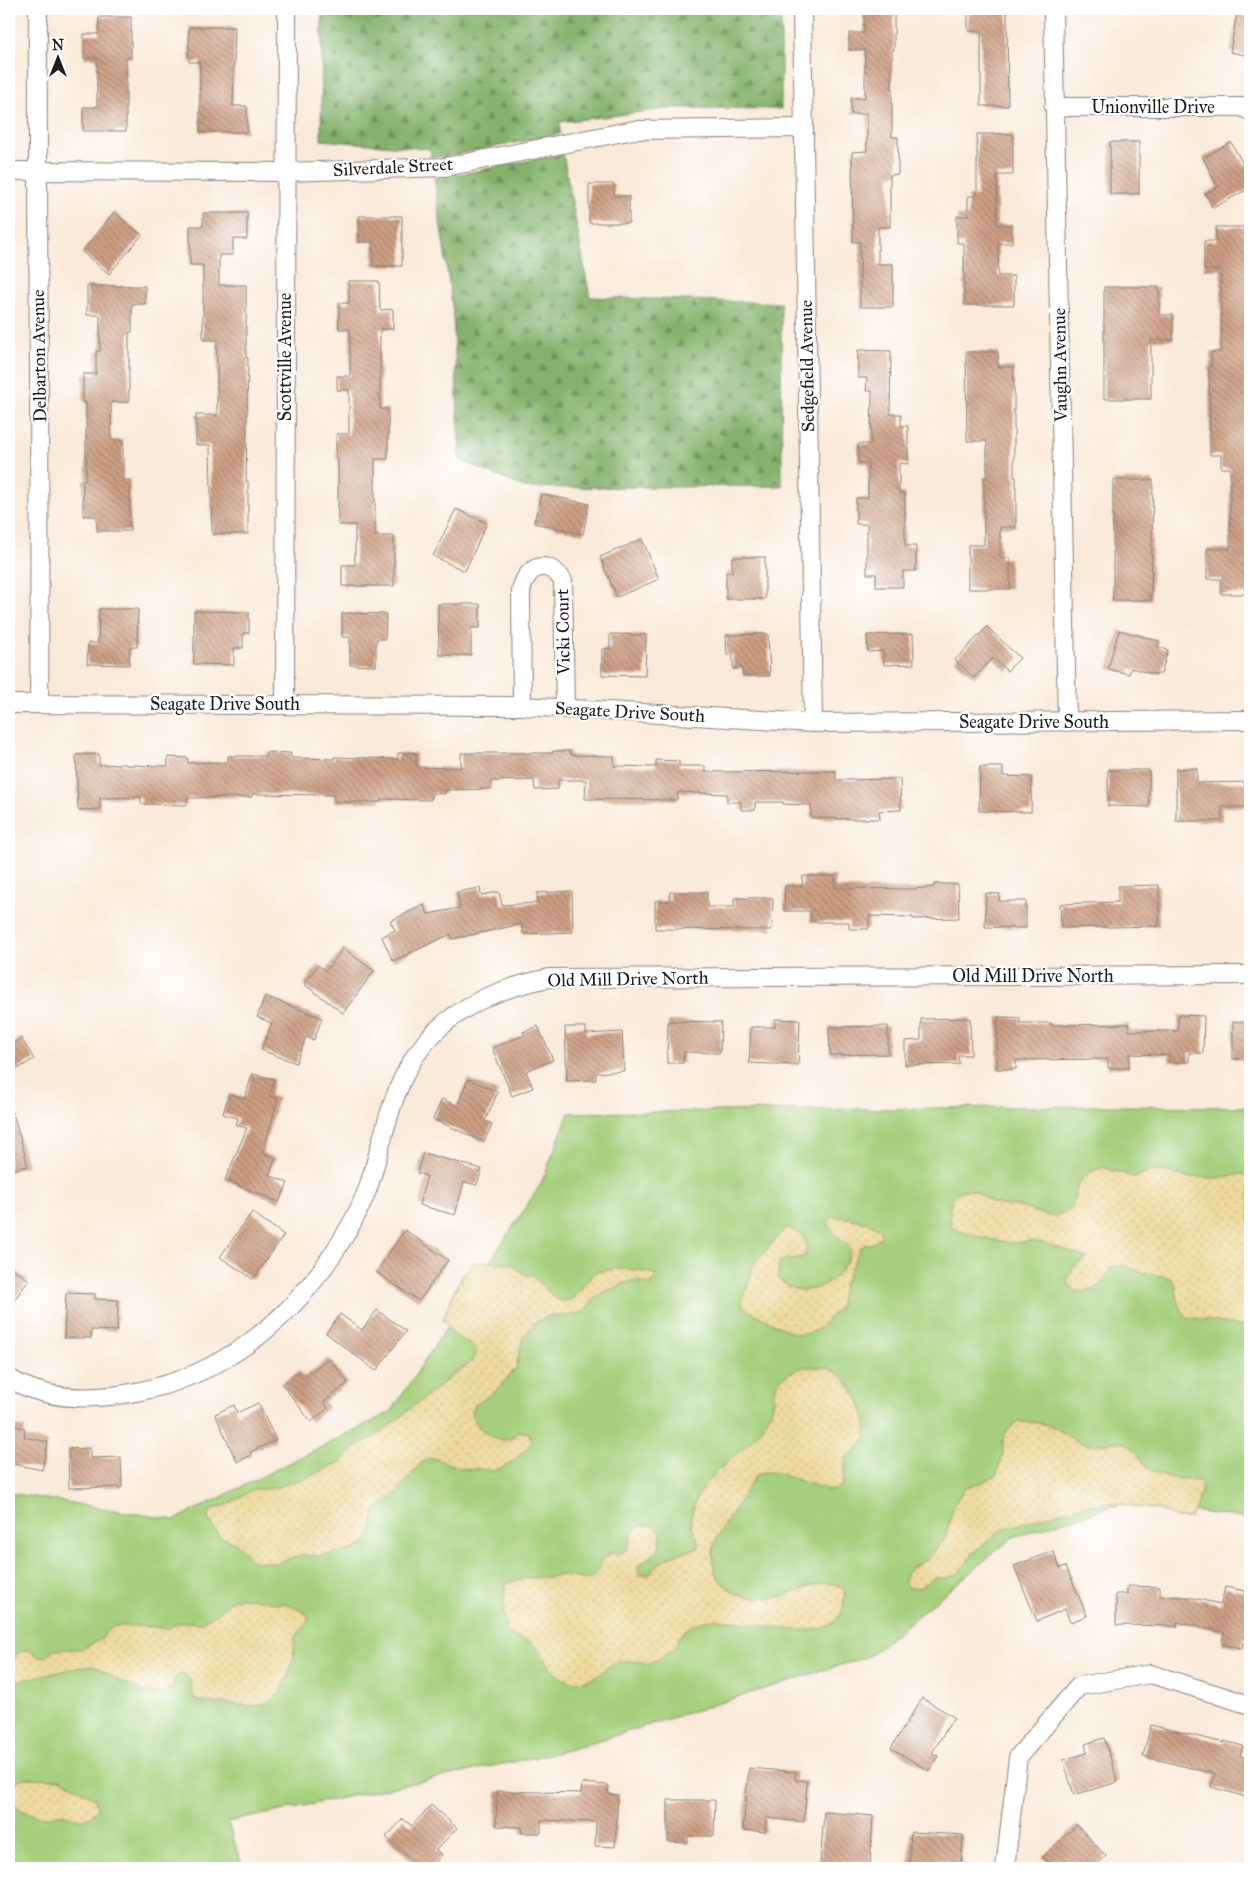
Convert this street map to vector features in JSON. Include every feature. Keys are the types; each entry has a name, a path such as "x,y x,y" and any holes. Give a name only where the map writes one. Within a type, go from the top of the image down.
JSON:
{"street":[{"name":"Delbarton Avenue","path":"38,9 37,171 41,494 39,704"},
{"name":"Scottville Avenue","path":"286,704 287,9"},
{"name":"Sedgefield Avenue","path":"802,9 813,723"},
{"name":"Vaughn Avenue","path":"1053,9 1067,722"},
{"name":"Unionville Drive","path":"1054,107 1242,107 1250,111"},
{"name":"Silverdale Street","path":"9,171 286,172 445,167 634,130 804,128"},
{"name":"Vicki Court","path":"522,706 522,586 528,573 533,568 541,567 558,573 563,581 564,709"},
{"name":"Seagate Drive South","path":"9,704 522,706 813,723 1250,720"},
{"name":"Old Mill Drive North","path":"9,1378 17,1383 56,1396 77,1398 121,1396 155,1388 192,1376 226,1359 258,1338 281,1318 308,1289 356,1218 400,1088 412,1062 424,1044 453,1016 472,1004 510,987 548,978 1250,975"},
{"path":"1005,1868 1018,1757 1079,1686 1151,1674 1250,1704"}],"green space":[{"path":"322,9 781,9 781,109 676,108 560,122 560,134 444,157 431,157 430,149 321,140"},
{"path":"563,154 590,297 781,303 782,486 525,488 460,460 453,312 434,178"},
{"path":"1093,1106 1250,1107 1250,1519 1127,1502 1013,1537 869,1656 569,1750 228,1822 243,1868 9,1868 9,1493 175,1520 391,1412 541,1184 569,1113"}],"sand":[{"path":"1105,1168 1134,1177 1152,1171 1164,1171 1185,1177 1218,1178 1250,1174 1250,1324 1243,1326 1186,1317 1178,1303 1172,1278 1141,1272 1124,1266 1111,1267 1105,1280 1098,1287 1089,1291 1075,1292 1067,1281 1073,1267 1087,1258 1046,1244 1031,1241 1004,1242 952,1228 950,1205 955,1195 960,1192 966,1190 974,1191 996,1204 1020,1207 1051,1216 1071,1209 1074,1195 1082,1179 1094,1170"},
{"path":"832,1216 847,1219 847,1217 873,1225 880,1232 881,1237 872,1244 865,1244 860,1248 843,1286 839,1308 818,1330 801,1335 788,1331 747,1310 742,1304 742,1299 749,1283 752,1267 786,1228 796,1231 803,1237 806,1250 805,1256 779,1262 778,1279 792,1288 804,1290 822,1285 838,1273 844,1266 851,1248 835,1234 828,1223"},
{"path":"473,1263 512,1264 524,1274 533,1277 557,1300 564,1301 572,1299 595,1272 618,1269 635,1270 656,1276 651,1285 637,1281 628,1282 600,1294 585,1311 570,1316 548,1316 535,1323 523,1337 516,1368 496,1391 476,1404 471,1412 476,1423 486,1433 497,1439 510,1440 518,1431 529,1433 532,1442 516,1459 504,1467 494,1471 465,1469 432,1458 422,1462 395,1495 375,1511 371,1536 363,1545 352,1550 319,1556 301,1555 276,1563 252,1561 239,1545 219,1536 208,1519 211,1510 227,1505 254,1489 269,1489 285,1485 339,1463 361,1443 376,1436 472,1361 477,1352 475,1349 455,1336 443,1320 456,1287 464,1274"},
{"path":"805,1367 828,1368 844,1379 862,1409 866,1430 864,1442 846,1457 843,1484 836,1490 828,1490 777,1473 764,1472 755,1476 716,1539 713,1562 718,1578 728,1589 752,1598 779,1597 816,1585 831,1584 838,1586 845,1590 844,1602 837,1619 828,1626 814,1630 780,1629 729,1621 705,1621 685,1630 673,1648 657,1660 647,1663 621,1661 588,1680 576,1682 557,1675 535,1646 507,1634 504,1615 506,1583 525,1578 562,1575 587,1580 596,1575 602,1560 609,1553 618,1554 628,1549 632,1533 639,1526 653,1525 661,1533 659,1550 638,1566 639,1575 649,1575 660,1563 671,1556 699,1548 691,1522 691,1516 698,1496 715,1474 756,1435 764,1424 773,1406 774,1389 780,1380 792,1372"},
{"path":"1017,1422 1050,1426 1077,1441 1090,1445 1116,1442 1127,1444 1149,1469 1158,1475 1201,1482 1200,1497 1195,1510 1190,1518 1177,1518 1160,1510 1112,1503 1082,1506 1002,1529 975,1551 958,1574 945,1578 934,1578 919,1588 909,1588 905,1583 906,1575 910,1569 928,1559 945,1539 958,1498 965,1489 996,1476 1003,1455 1003,1441 1006,1432"},
{"path":"233,1599 265,1600 276,1604 284,1603 305,1613 309,1617 306,1624 295,1637 293,1660 287,1679 279,1694 268,1703 256,1706 202,1702 194,1699 190,1680 186,1675 178,1675 174,1680 173,1688 162,1694 151,1694 123,1683 94,1666 9,1683 9,1662 20,1651 31,1650 37,1656 42,1657 50,1654 51,1650 81,1649 102,1639 106,1632 114,1626 145,1626 168,1629 175,1624 186,1622 200,1623 216,1614"},
{"path":"22,1778 61,1779 95,1798 97,1808 88,1818 83,1819 59,1814 47,1817 24,1811 15,1804 11,1793 16,1782"}],"building":[{"path":"864,9 894,9 892,137 898,137 898,174 890,175 890,227 878,227 878,264 893,264 893,307 860,307 860,242 853,242 852,152 867,151 867,114 851,114 851,98 865,98 865,50 849,50 849,33 864,33"},
{"path":"968,9 1007,9 1008,106 981,106 981,31 968,31"},
{"path":"1238,9 1250,12 1250,56 1230,52"},
{"path":"99,17 131,17 131,58 126,58 126,131 83,131 83,107 97,107 97,58 84,58 84,34 99,34"},
{"path":"189,27 235,27 233,106 247,106 247,132 200,132 200,62 189,62"},
{"path":"977,134 1013,134 1013,175 997,175 997,225 1012,225 1012,243 998,243 998,276 1014,276 1014,305 964,305 964,243 957,243 957,216 968,216 968,196 977,196"},
{"path":"1110,142 1139,142 1139,194 1110,194"},
{"path":"1231,142 1244,166 1250,162 1250,188 1213,208 1205,194 1218,187 1203,158"},
{"path":"589,184 614,184 614,196 629,196 629,223 589,223"},
{"path":"114,212 142,235 109,274 82,252"},
{"path":"203,213 247,213 247,239 233,239 233,255 219,255 219,285 246,285 246,358 248,358 246,481 248,481 248,534 212,534 210,445 196,445 196,415 217,415 217,340 203,340 203,265 190,265 190,226 203,226"},
{"path":"359,216 402,216 402,266 373,266 373,242 359,242"},
{"path":"1216,227 1250,227 1248,287 1250,287 1250,594 1221,594 1221,579 1207,579 1207,549 1230,549 1230,468 1221,468 1221,455 1210,455 1209,366 1211,366 1211,352 1221,352 1221,270 1204,270 1204,241 1216,241"},
{"path":"349,281 379,281 380,310 393,309 393,329 380,329 380,409 388,409 388,459 375,459 375,536 394,536 394,586 342,586 342,565 355,565 355,525 338,525 338,459 336,459 336,434 349,434 349,390 337,390 337,376 350,376 350,329 339,329 339,303 349,303"},
{"path":"87,286 145,286 145,304 132,304 132,332 129,332 129,402 111,402 111,440 123,440 123,480 130,480 130,531 97,531 97,516 83,516 83,480 86,480 86,402 83,402 83,374 96,374 96,351 100,351 100,315 87,315"},
{"path":"1104,287 1159,287 1159,315 1173,315 1173,340 1151,340 1151,399 1104,399"},
{"path":"858,350 891,351 890,414 901,414 901,426 908,426 908,464 899,463 899,493 905,493 905,546 916,546 916,571 903,571 903,587 876,587 876,574 867,574 867,524 856,524 856,498 868,498 868,463 858,463 858,444 871,444 872,391 866,391 867,378 858,378"},
{"path":"966,352 998,352 998,367 1014,367 1016,527 1000,527 1000,558 1010,558 1010,589 968,589 968,545 984,545 984,477 987,477 987,441 967,441"},
{"path":"1113,480 1153,480 1151,600 1113,600"},
{"path":"541,494 589,504 583,534 534,523"},
{"path":"456,509 487,523 465,571 433,556"},
{"path":"642,539 659,579 617,597 600,557"},
{"path":"732,557 765,557 765,599 726,599 726,572 732,572"},
{"path":"438,604 480,604 480,628 471,628 471,655 439,655"},
{"path":"99,609 138,609 137,647 130,647 129,665 87,664 88,643 98,643"},
{"path":"194,611 249,612 249,633 243,633 243,648 234,648 234,665 194,664"},
{"path":"342,613 386,614 385,639 376,639 376,666 350,665 350,637 342,637"},
{"path":"987,627 1020,658 1007,671 993,658 974,678 955,660"},
{"path":"1119,630 1159,641 1158,647 1168,650 1161,674 1153,674 1131,668 1129,674 1108,669"},
{"path":"610,634 646,635 645,676 602,675 602,649 610,649"},
{"path":"768,634 770,676 743,676 742,668 733,669 733,655 727,655 726,635"},
{"path":"913,634 914,664 884,665 883,651 868,652 867,635"},
{"path":"553,751 570,751 571,755 614,756 614,766 656,767 656,760 679,761 679,766 705,766 705,772 836,771 836,780 900,779 901,810 879,811 880,819 811,818 811,805 755,802 755,810 741,810 741,802 727,802 727,794 678,792 677,800 585,799 586,780 558,780 558,789 535,790 534,780 491,781 491,789 445,790 445,794 432,793 431,800 381,799 381,802 334,802 334,795 252,794 252,797 187,798 187,805 141,804 141,797 100,798 100,809 78,810 76,755 99,754 99,765 168,766 168,757 188,758 188,763 228,762 228,756 266,756 266,752 291,753 291,758 334,759 334,757 398,759 398,753 416,753 416,767 461,768 461,753 553,753"},
{"path":"980,767 1003,767 1003,776 1032,777 1031,812 979,811"},
{"path":"1197,768 1197,783 1250,782 1250,807 1222,807 1222,821 1176,821 1176,769"},
{"path":"1108,770 1149,770 1149,807 1108,806"},
{"path":"803,876 835,876 835,888 913,889 934,887 934,884 958,884 959,918 913,919 913,917 869,916 869,929 849,929 849,922 810,922 810,911 784,911 785,886 802,886"},
{"path":"1159,885 1159,926 1061,928 1060,904 1118,902 1118,886"},
{"path":"480,888 481,895 499,892 502,905 538,903 537,893 572,891 573,932 523,934 522,924 452,939 451,934 393,961 382,937 395,930 390,921 424,905 428,914 460,908 457,892"},
{"path":"670,892 707,892 707,907 734,907 734,898 773,898 772,930 655,929 655,901 670,901"},
{"path":"986,893 1000,894 999,901 1026,901 1026,928 985,927"},
{"path":"343,948 374,971 343,1013 304,984 318,965 326,971"},
{"path":"265,996 322,1018 314,1040 306,1037 296,1063 261,1050 272,1023 257,1017"},
{"path":"1178,1015 1204,1016 1203,1053 1189,1053 1189,1062 1169,1062 1169,1055 1129,1054 1129,1068 1108,1068 1108,1059 1016,1060 1016,1069 997,1069 998,1017 1020,1018 1020,1023 1051,1023 1051,1025 1129,1024 1129,1031 1178,1031"},
{"path":"970,1018 971,1055 958,1055 959,1064 905,1065 905,1041 921,1040 921,1019"},
{"path":"775,1019 800,1020 798,1065 749,1063 751,1027 775,1027"},
{"path":"668,1021 721,1022 720,1053 684,1052 683,1063 667,1063"},
{"path":"1233,1022 1250,1022 1250,1059 1233,1059"},
{"path":"538,1026 553,1060 526,1071 533,1088 512,1096 492,1048 525,1035 523,1032"},
{"path":"888,1026 888,1054 830,1055 829,1027"},
{"path":"565,1027 586,1027 586,1034 622,1032 624,1071 596,1073 596,1080 567,1081"},
{"path":"21,1038 34,1059 9,1074 9,1046"},
{"path":"252,1074 274,1079 270,1096 278,1098 263,1153 276,1158 269,1175 288,1183 279,1202 225,1180 247,1128 236,1125 238,1118 223,1114 229,1094 245,1098"},
{"path":"468,1079 498,1092 485,1121 492,1124 484,1142 433,1119 442,1099 457,1106"},
{"path":"9,1113 13,1113 28,1166 9,1171"},
{"path":"423,1153 482,1169 477,1185 464,1182 455,1215 419,1205 427,1176 417,1173"},
{"path":"252,1212 284,1235 253,1279 220,1257"},
{"path":"405,1230 448,1260 419,1301 376,1272"},
{"path":"9,1266 29,1280 9,1307"},
{"path":"66,1293 95,1294 95,1299 118,1300 117,1331 91,1330 91,1338 64,1338"},
{"path":"377,1310 406,1331 376,1371 326,1333 340,1314 362,1330"},
{"path":"329,1358 348,1383 324,1402 328,1408 311,1422 282,1384 299,1371 304,1377"},
{"path":"258,1403 276,1440 250,1452 252,1455 237,1462 215,1414 234,1405 237,1413"},
{"path":"9,1425 25,1428 24,1437 48,1442 42,1470 9,1463"},
{"path":"90,1448 90,1458 121,1457 122,1487 69,1488 68,1449"},
{"path":"1053,1551 1060,1568 1066,1566 1087,1616 1070,1622 1065,1609 1037,1621 1014,1566"},
{"path":"1127,1586 1160,1587 1160,1596 1188,1597 1221,1604 1225,1587 1250,1592 1250,1610 1242,1648 1222,1644 1224,1632 1177,1622 1177,1626 1116,1625 1116,1594 1127,1594"},
{"path":"922,1698 954,1717 932,1753 938,1756 929,1771 891,1748"},
{"path":"1151,1725 1243,1746 1240,1756 1250,1758 1250,1798 1211,1787 1215,1774 1143,1756"},
{"path":"1104,1738 1118,1782 1074,1795 1063,1760 1087,1753 1085,1744"},
{"path":"749,1768 796,1772 795,1780 807,1781 804,1822 766,1818 765,1832 743,1830"},
{"path":"582,1783 608,1785 608,1794 618,1795 615,1847 595,1846 596,1822 541,1820 541,1833 521,1833 522,1827 496,1826 497,1791 581,1793"},
{"path":"668,1800 715,1800 714,1836 688,1836 688,1843 668,1842"},
{"path":"431,1805 457,1828 436,1850 442,1855 430,1868 420,1868 386,1837 403,1819 412,1826"},
{"path":"824,1812 873,1816 870,1865 837,1863 837,1868 820,1866"},
{"path":"1077,1825 1106,1856 1093,1868 1053,1868 1042,1857"},
{"path":"911,1832 963,1835 961,1868 909,1868"}]}
